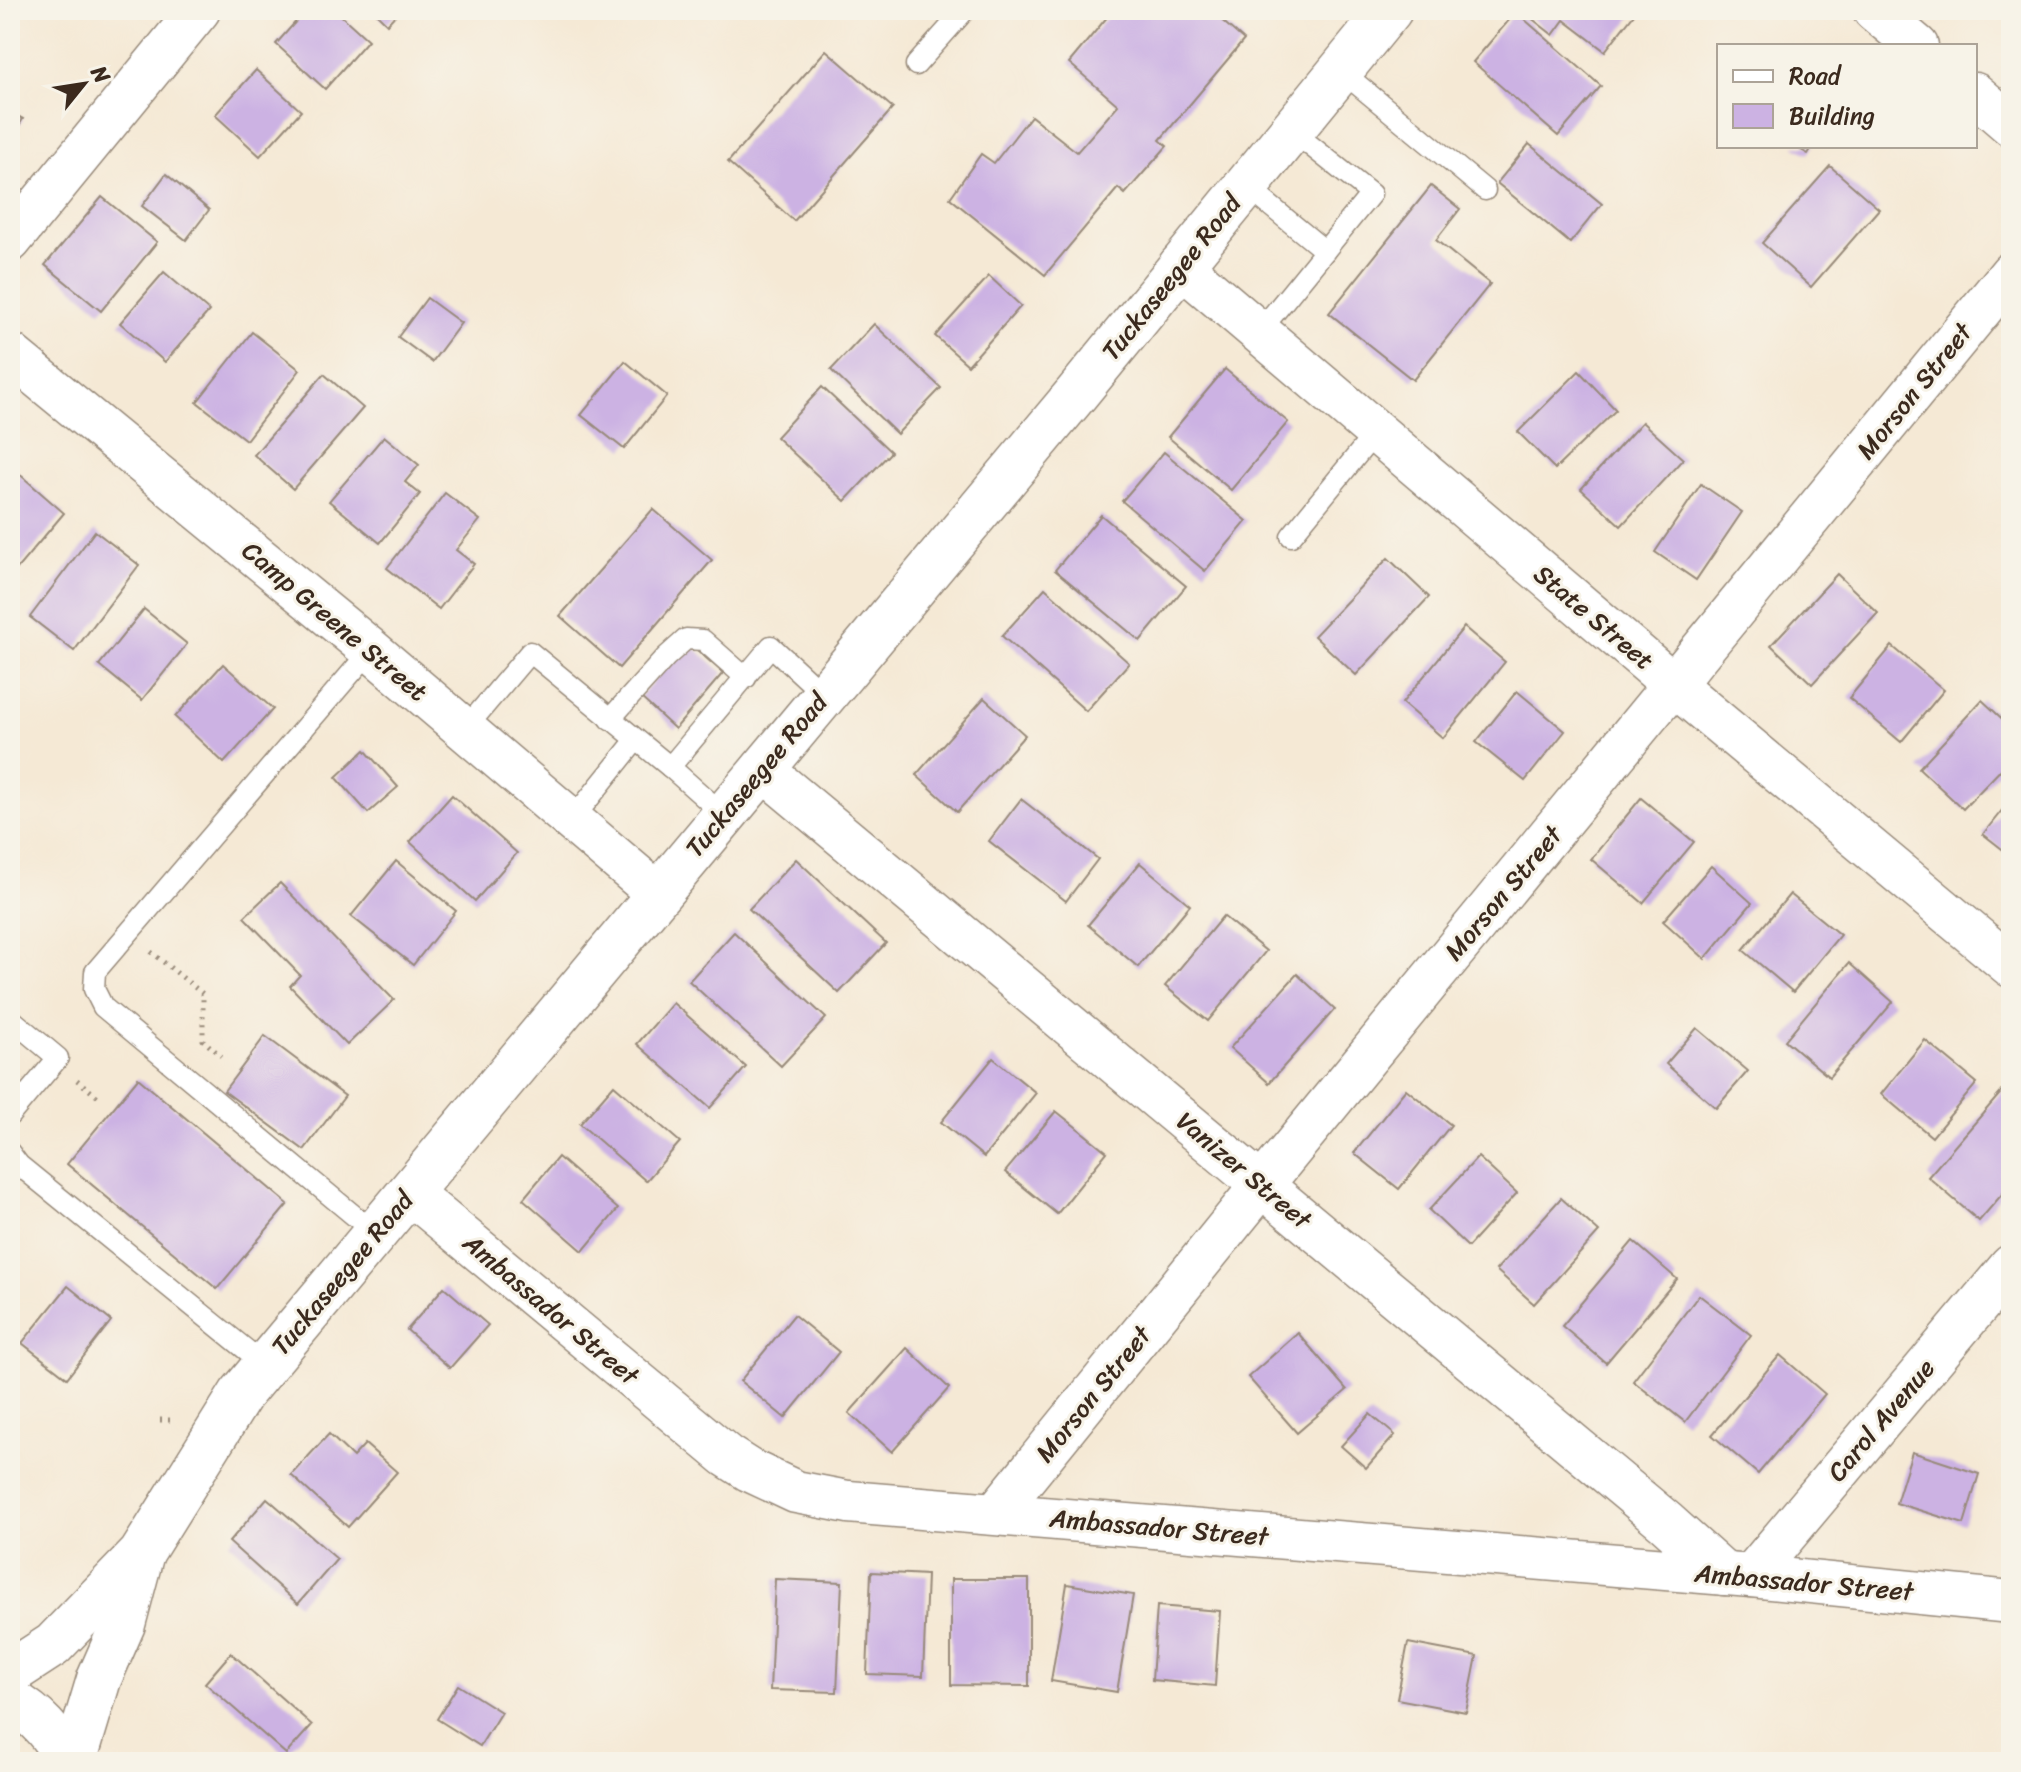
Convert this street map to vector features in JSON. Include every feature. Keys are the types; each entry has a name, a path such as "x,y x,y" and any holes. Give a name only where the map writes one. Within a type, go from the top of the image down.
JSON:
{"main road":[{"name":"Tuckaseegee Road","path":"10,1673 53,1645 141,1554 241,1394 1077,393 1390,10"},
{"name":"Tuckaseegee Road","path":"71,1762 99,1679 123,1624 141,1554"},
{"path":"10,1700 33,1713 71,1762"}],"street":[{"path":"10,241 199,10"},
{"path":"1874,10 1915,44"},
{"path":"1977,96 2011,125"},
{"name":"State Street","path":"1180,265 1674,685 2011,966"},
{"name":"Morson Street","path":"996,1513 2011,273"},
{"name":"Camp Greene Street","path":"10,354 371,650 657,893"},
{"name":"Vanizer Street","path":"762,769 1738,1575"},
{"name":"Ambassador Street","path":"409,1192 727,1456 796,1492 848,1502 1738,1575 2011,1602"},
{"name":"Carol Avenue","path":"1738,1575 2011,1266"}],"lane":[{"path":"916,65 965,10"},
{"path":"1340,70 1485,190"},
{"path":"1259,332 1371,194 1291,130"},
{"path":"1245,185 1325,251"},
{"path":"1291,536 1376,432"},
{"path":"610,719 686,639 703,640 746,678"},
{"path":"670,767 771,646 823,694"},
{"path":"371,650 95,972 94,989 103,1007 375,1233"},
{"path":"465,729 530,652 724,815"},
{"path":"571,821 636,740"},
{"path":"10,1018 58,1058 10,1115"},
{"path":"10,1153 19,1165 265,1365"}],"path":[{"path":"144,947 203,994 203,1040 221,1056"}],"building":[{"path":"306,10 335,10 368,40 325,89 276,44"},
{"path":"373,10 400,10 387,24"},
{"path":"1113,10 1210,10 1244,40 1160,140 1167,146 1125,194 1118,188 1045,275 950,198 981,154 994,163 1031,116 1077,152 1118,105 1069,63"},
{"path":"1521,10 1637,10 1605,51 1564,20 1553,35"},
{"path":"1516,12 1601,86 1558,136 1473,62"},
{"path":"826,50 893,108 794,221 728,162"},
{"path":"256,70 301,111 260,156 215,115"},
{"path":"10,112 23,119 10,140"},
{"path":"1529,144 1602,204 1570,243 1497,183"},
{"path":"1798,148 1812,148 1808,154"},
{"path":"1830,166 1879,209 1811,287 1762,243"},
{"path":"166,174 209,210 186,240 142,206"},
{"path":"1431,186 1460,209 1436,240 1490,284 1413,380 1329,313"},
{"path":"102,197 157,242 101,311 45,265"},
{"path":"164,272 209,311 165,362 120,323"},
{"path":"989,276 1021,306 968,365 935,336"},
{"path":"427,298 461,323 432,362 398,337"},
{"path":"874,324 941,388 897,434 831,370"},
{"path":"252,332 300,370 246,440 197,402"},
{"path":"625,361 667,396 624,449 581,415"},
{"path":"1225,369 1288,422 1231,490 1168,437"},
{"path":"1579,371 1616,410 1555,469 1518,432"},
{"path":"324,374 363,408 293,489 254,455"},
{"path":"822,387 891,452 845,501 776,437"},
{"path":"2011,390 2011,406 2003,399"},
{"path":"1642,422 1683,459 1621,526 1581,489"},
{"path":"384,436 419,465 405,482 420,494 380,543 329,501"},
{"path":"1164,452 1247,521 1205,571 1122,501"},
{"path":"17,472 64,513 10,577 10,480"},
{"path":"1701,484 1742,512 1696,580 1655,552"},
{"path":"445,493 480,520 456,550 474,564 439,609 387,568"},
{"path":"653,509 712,560 619,668 560,616"},
{"path":"1101,515 1186,586 1140,641 1055,570"},
{"path":"95,531 139,565 74,651 30,617"},
{"path":"1388,558 1429,597 1356,675 1314,636"},
{"path":"1837,574 1878,613 1812,684 1771,645"},
{"path":"1045,588 1129,663 1086,711 1002,636"},
{"path":"144,609 187,644 142,700 99,665"},
{"path":"1464,627 1505,662 1443,738 1402,703"},
{"path":"688,642 723,673 675,729 640,697"},
{"path":"1892,646 1944,690 1901,742 1849,698"},
{"path":"223,664 273,709 224,763 175,717"},
{"path":"1517,691 1565,731 1525,781 1476,742"},
{"path":"984,698 1025,735 957,812 916,775"},
{"path":"1982,700 2011,727 2011,759 1963,809 1919,768"},
{"path":"365,750 398,787 368,813 336,777"},
{"path":"452,795 517,853 475,901 410,842"},
{"path":"1641,798 1694,842 1643,903 1591,859"},
{"path":"1021,799 1098,859 1066,901 989,841"},
{"path":"2011,799 2011,856 1983,834"},
{"path":"796,859 886,943 839,993 749,909"},
{"path":"396,861 456,911 413,965 351,916"},
{"path":"1140,863 1190,905 1138,967 1088,925"},
{"path":"1711,866 1752,903 1705,959 1663,921"},
{"path":"280,883 394,1000 347,1045 290,986 300,975 244,917"},
{"path":"1790,894 1840,935 1793,992 1743,950"},
{"path":"1223,916 1266,951 1208,1021 1165,986"},
{"path":"734,932 826,1018 781,1066 689,981"},
{"path":"1849,963 1893,1002 1829,1077 1785,1040"},
{"path":"1297,974 1335,1009 1269,1083 1230,1048"},
{"path":"673,1003 746,1067 710,1108 637,1044"},
{"path":"1697,1028 1748,1071 1716,1108 1666,1064"},
{"path":"265,1036 345,1096 304,1150 224,1091"},
{"path":"1925,1040 1977,1083 1932,1137 1881,1094"},
{"path":"993,1058 1036,1093 984,1157 941,1122"},
{"path":"138,1078 288,1204 217,1289 67,1164"},
{"path":"2011,1081 2011,1184 1979,1221 1928,1177"},
{"path":"614,1085 680,1142 646,1181 580,1124"},
{"path":"1406,1089 1451,1125 1399,1189 1354,1153"},
{"path":"1056,1111 1107,1152 1057,1214 1005,1172"},
{"path":"558,1157 618,1209 583,1251 523,1199"},
{"path":"1478,1157 1517,1193 1468,1247 1429,1210"},
{"path":"1561,1198 1599,1232 1534,1304 1496,1270"},
{"path":"1633,1241 1677,1279 1606,1363 1562,1326"},
{"path":"68,1286 111,1321 67,1378 22,1343"},
{"path":"444,1287 488,1325 450,1368 407,1330"},
{"path":"1699,1295 1751,1335 1685,1422 1633,1381"},
{"path":"794,1315 839,1352 785,1418 740,1381"},
{"path":"1298,1333 1347,1390 1297,1433 1248,1377"},
{"path":"907,1348 949,1388 892,1452 849,1413"},
{"path":"1780,1355 1825,1394 1758,1474 1712,1435"},
{"path":"1370,1414 1395,1435 1366,1468 1341,1446"},
{"path":"329,1434 353,1457 365,1444 397,1472 348,1527 291,1475"},
{"path":"1912,1452 1979,1474 1964,1524 1896,1503"},
{"path":"267,1498 337,1559 298,1604 229,1542"},
{"path":"871,1572 927,1575 923,1676 867,1674"},
{"path":"775,1579 842,1582 837,1692 770,1690"},
{"path":"951,1579 1029,1579 1029,1686 951,1685"},
{"path":"1067,1584 1133,1595 1117,1692 1051,1681"},
{"path":"1157,1606 1220,1611 1215,1686 1152,1680"},
{"path":"1408,1643 1477,1656 1466,1712 1397,1699"},
{"path":"231,1653 312,1725 286,1754 205,1683"},
{"path":"458,1685 501,1712 480,1746 437,1719"}]}
